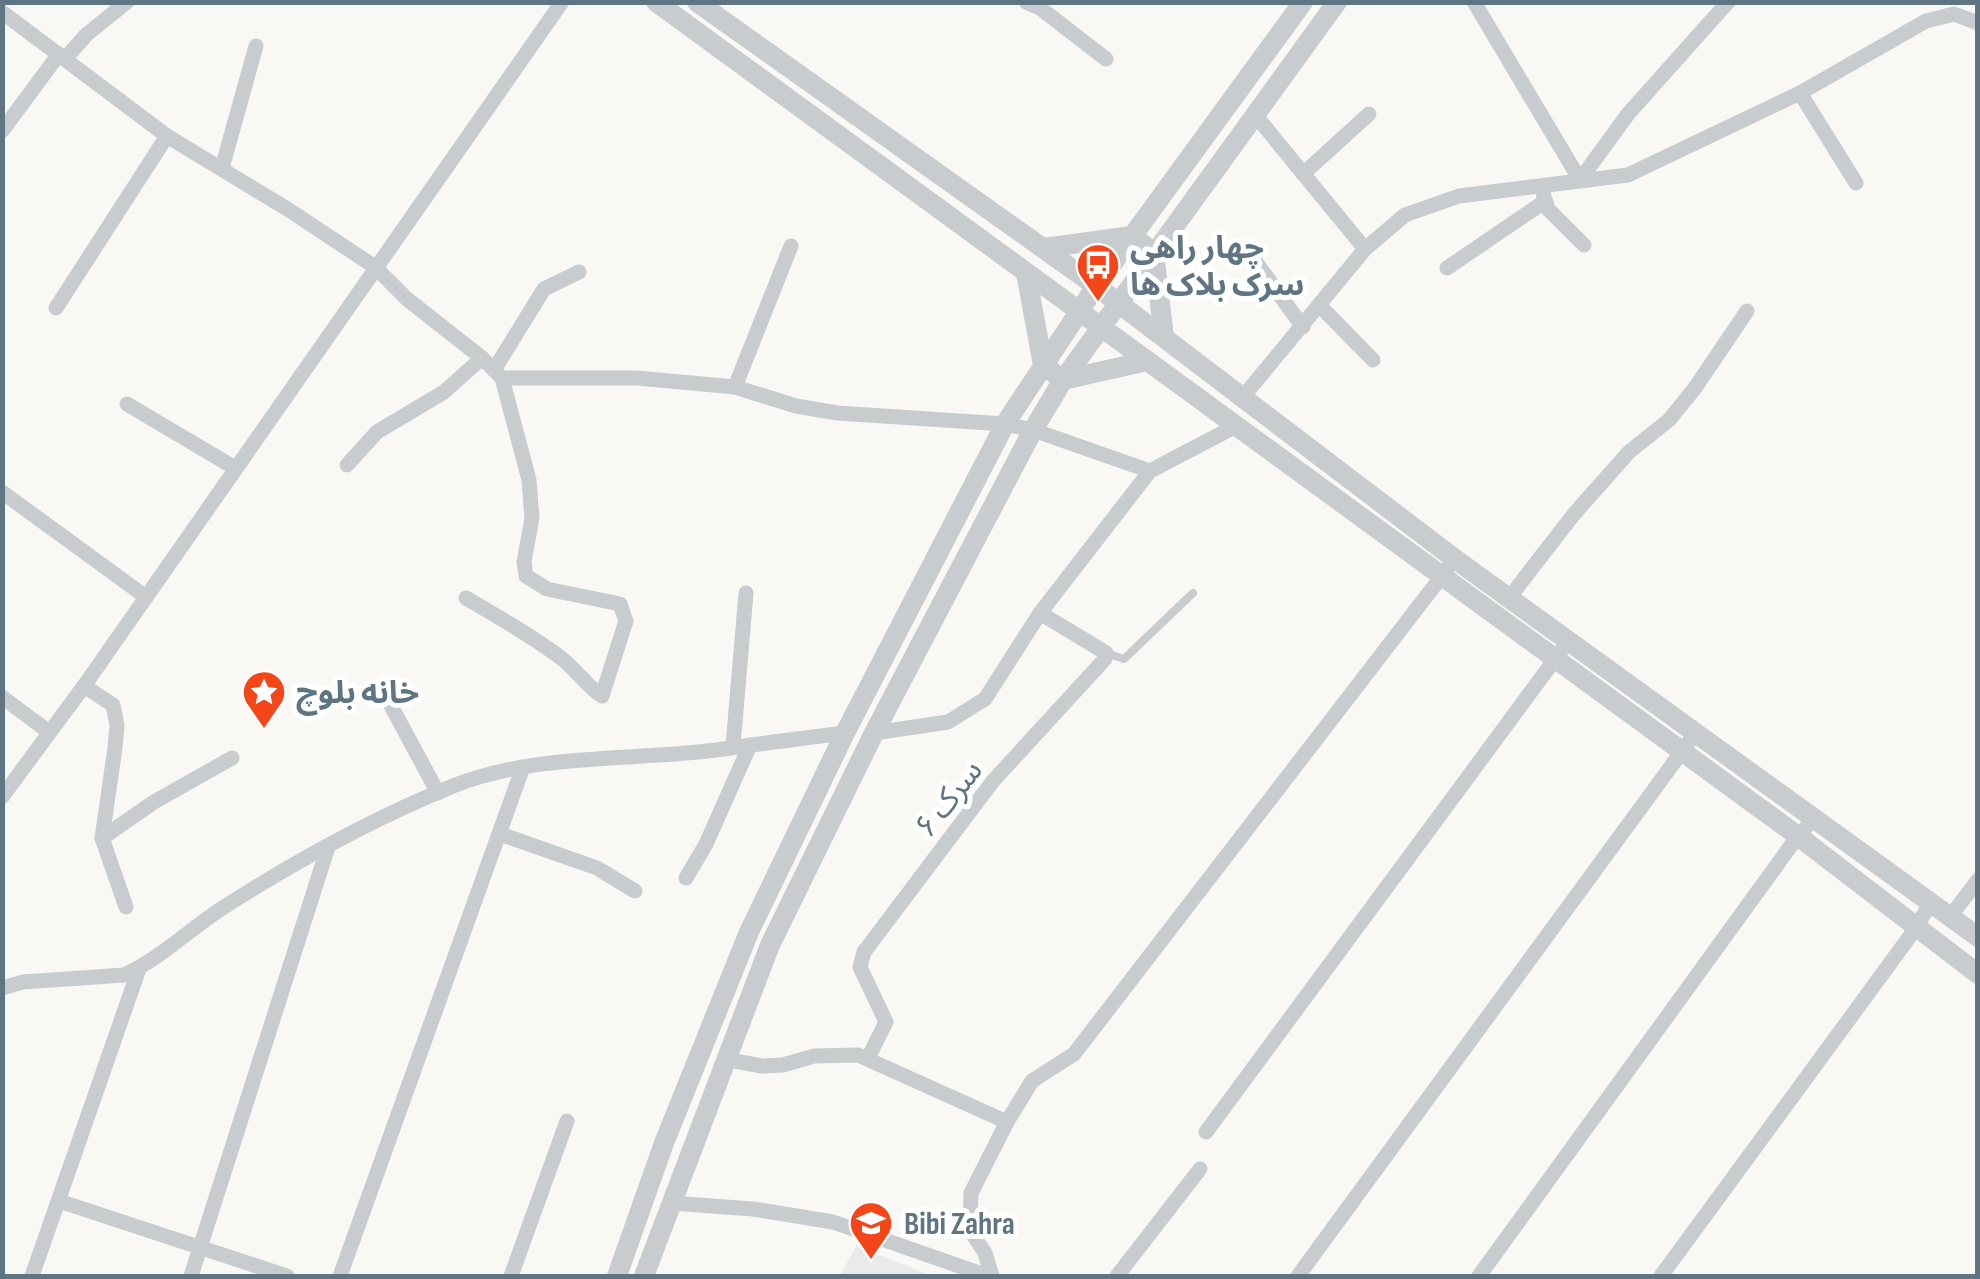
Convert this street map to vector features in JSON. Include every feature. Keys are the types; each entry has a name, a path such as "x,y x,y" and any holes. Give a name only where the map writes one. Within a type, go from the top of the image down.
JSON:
{"street":[{"path":"2,130 62,56 127,2"},
{"path":"2,797 84,686 562,2"},
{"path":"656,2 1236,426 1449,568 1509,598 1570,640 1688,743"},
{"path":"697,2 1044,248 1243,397 1555,658 1688,743 1805,828 1931,902 1978,938"},
{"path":"1026,2 1040,8 1106,59"},
{"path":"617,1276 714,1012 748,932 845,732 1005,424 1096,286 1302,2"},
{"path":"644,1276 770,945 874,732 1033,430 1154,253 1337,2"},
{"path":"1474,2 1580,180"},
{"path":"1580,180 1628,114 1728,2"},
{"path":"2,12 167,136 375,268 406,300 493,368 528,480 532,518 524,562 526,576 547,588 620,604 624,611 626,621 602,696 540,642 466,598"},
{"path":"1243,397 1365,249 1404,215 1459,196 1628,175 1800,93 1926,21 1954,14 1978,22"},
{"path":"222,168 256,46"},
{"path":"1800,93 1856,182"},
{"path":"1303,174 1369,114"},
{"path":"1256,116 1365,249"},
{"path":"56,308 167,136"},
{"path":"1543,184 1544,202 1584,245"},
{"path":"1446,268 1544,202"},
{"path":"1044,248 1132,236 1154,253 1164,337"},
{"path":"735,387 791,246"},
{"path":"1248,250 1303,327"},
{"path":"493,368 544,290 579,272"},
{"path":"1026,273 1043,366 1064,380 1146,361"},
{"path":"1320,306 1372,360"},
{"path":"1509,598 1574,514 1629,452 1670,420 1747,311"},
{"path":"348,465 377,432 493,368 735,387 796,406 837,413 1005,424 1150,471"},
{"path":"128,404 235,468"},
{"path":"874,732 948,722 985,699 1040,612 1150,471 1236,426"},
{"path":"2,492 146,597"},
{"path":"990,1276 985,1253 970,1230 971,1193 1032,1081 1074,1054 1449,568"},
{"path":"686,878 706,844 741,746 746,593"},
{"path":"1040,612 1106,652"},
{"path":"1206,1132 1570,640"},
{"name":"سرک ۶","path":"868,1058 886,1022 860,967 864,952 993,781 1105,659 1106,652"},
{"path":"84,686 113,705 117,725 102,838 126,907"},
{"path":"2,697 49,732"},
{"path":"389,702 438,793"},
{"path":"2,988 22,982 124,975 139,969 273,875 438,793 523,767 845,732"},
{"path":"1298,1276 1688,743"},
{"path":"102,838 154,802 232,758"},
{"path":"340,1276 523,767"},
{"path":"1805,828 1916,928 1978,974"},
{"path":"1479,1276 1805,828"},
{"path":"500,834 597,868 634,891"},
{"path":"191,1276 328,847"},
{"path":"1950,917 1978,880"},
{"path":"1661,1276 1916,928 1931,902"},
{"path":"32,1276 139,969"},
{"path":"724,1059 762,1066 814,1056 858,1054 1007,1122"},
{"path":"511,1276 567,1121"},
{"path":"1117,1276 1200,1169"},
{"path":"58,1201 287,1276"},
{"path":"672,1203 753,1209 833,1222 990,1276"}],"lane":[{"path":"1106,652 1124,659 1193,594"}],"shaded area":[{"name":"Bibi Zahra","path":"856,1246 933,1276 840,1276"}],"place":[{"name":"چهار راهی سرک بلاک ها","path":"1098,303"},
{"name":"خانه بلوچ","path":"264,730"},
{"name":"Bibi Zahra","path":"871,1261"}]}
